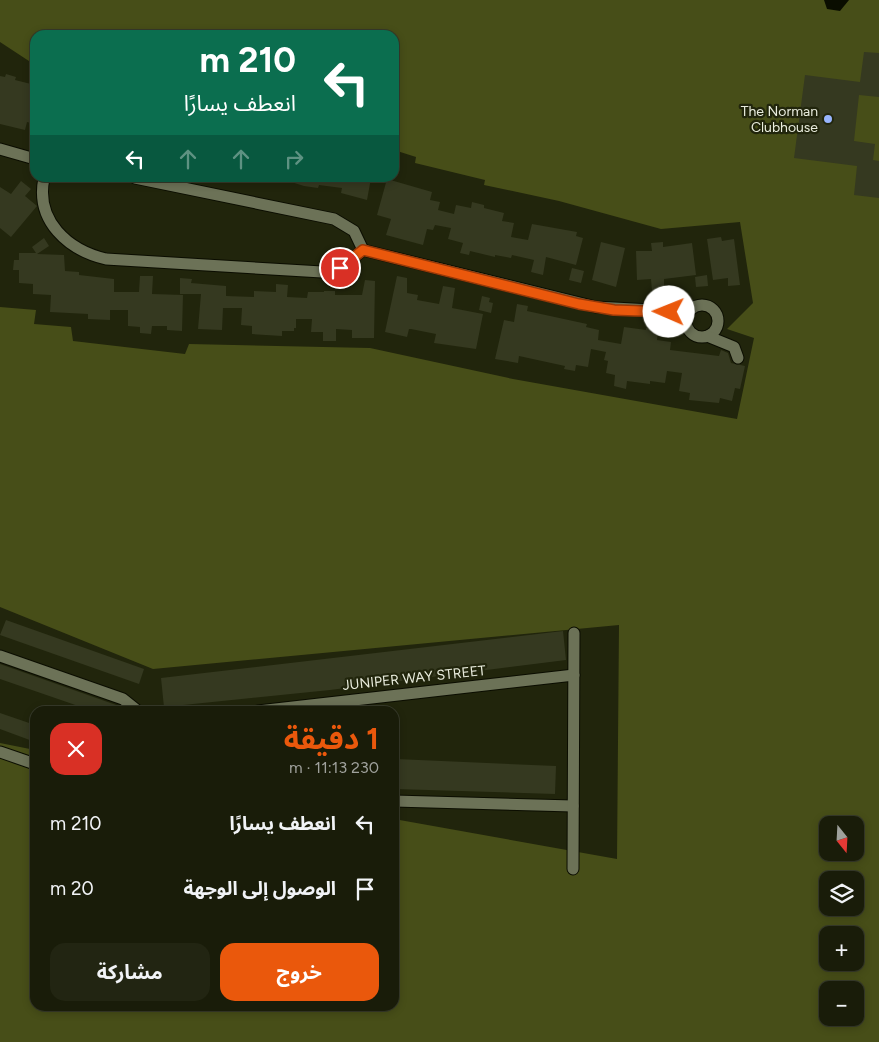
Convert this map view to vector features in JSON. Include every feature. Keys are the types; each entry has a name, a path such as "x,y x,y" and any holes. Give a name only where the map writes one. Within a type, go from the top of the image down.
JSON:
{"street":[{"path":"0,149 30,157"},
{"path":"44,182 43,201 49,218 59,234 72,246 97,257 312,272 340,268 363,250"},
{"path":"154,182 334,220 354,230 363,250"},
{"path":"363,250 596,307 688,312 702,305 707,306 715,312 718,322 716,328 707,336"},
{"path":"688,312 686,322 690,332 699,337 707,336 734,347 738,358"},
{"path":"573,869 574,633"},
{"path":"0,656 123,700 131,706"},
{"name":"JUNIPER WAY STREET","path":"302,706 574,675"},
{"path":"0,752 30,762"},
{"path":"399,801 573,806"}],"green space":[{"path":"0,0 879,0 879,1042 0,1042 0,743 30,749 30,1011 399,1011 399,820 617,859 619,625 153,669 0,607 0,307 36,310 34,324 71,327 73,341 185,354 189,344 370,348 513,379 737,419 754,338 727,329 753,303 740,222 661,229 559,201 484,185 485,180 415,163 416,157 399,152 399,30 30,30 30,62 0,42"}],"shaded area":[{"path":"824,0 849,0 840,11 827,9"}],"building":[{"name":"The Norman Clubhouse","path":"864,52 879,53 879,97 859,95 854,141 875,144 873,160 879,161 879,198 854,195 857,166 794,158 805,75 860,82"},
{"path":"6,74 16,77 15,80 30,84 30,123 27,122 25,130 0,124 0,76 5,77"},
{"path":"21,181 31,189 25,196 37,206 11,237 0,228 0,187 11,194"},
{"path":"291,182 370,182 367,200 341,193 342,188 319,185 318,188"},
{"path":"386,182 397,182 432,192 430,200 440,202 438,210 454,214 456,205 471,208 472,202 484,205 484,208 504,213 502,221 514,223 511,237 528,240 532,224 577,232 576,236 583,238 576,265 546,257 543,275 531,272 534,260 512,255 511,258 495,255 495,257 470,251 469,255 460,253 463,243 448,239 451,228 435,225 433,230 427,229 423,245 386,235 391,219 377,215"},
{"path":"721,237 722,241 734,239 740,285 728,286 728,278 713,280 707,239"},
{"path":"44,238 49,246 37,254 64,255 65,271 79,272 79,275 114,279 114,292 139,292 140,276 153,276 152,294 183,295 182,331 167,330 167,326 152,326 151,334 140,333 140,327 128,326 128,310 110,310 110,320 88,319 88,314 50,312 51,295 33,294 33,284 19,283 19,270 13,270 14,260 19,260 19,253 36,253 32,247"},
{"path":"601,242 625,248 616,287 592,280"},
{"path":"663,242 663,247 692,243 696,275 664,279 664,289 652,291 651,279 637,280 636,251 652,251 651,243"},
{"path":"572,268 584,271 581,283 569,280"},
{"path":"707,275 708,286 696,287 695,277"},
{"path":"397,276 407,278 407,293 418,295 417,300 439,304 443,286 455,288 452,308 483,314 476,349 434,343 436,334 411,329 409,329 407,337 385,332"},
{"path":"180,278 192,279 191,283 226,286 226,296 254,297 254,291 276,292 276,284 288,285 287,297 307,298 308,292 324,291 335,291 335,295 362,295 365,280 375,281 374,338 352,338 352,330 336,329 336,341 323,341 323,332 311,332 312,319 296,319 294,331 282,331 282,336 252,334 252,326 241,325 242,308 223,308 222,330 198,329 201,294 180,294"},
{"path":"482,296 490,298 489,302 493,303 491,313 479,310"},
{"path":"517,304 528,306 527,311 587,324 586,327 599,330 598,340 621,344 624,327 646,330 646,328 658,330 657,340 671,342 670,350 719,356 721,350 728,353 731,363 745,366 740,389 735,388 732,401 720,398 719,403 689,400 690,393 679,391 682,373 667,371 665,383 650,381 650,384 627,381 626,389 614,386 615,375 606,373 608,361 604,360 606,352 591,349 588,367 576,365 575,371 564,369 565,366 519,356 518,363 495,359 504,320 514,322"},
{"path":"6,620 144,669 139,684 0,635"},
{"path":"563,631 566,660 330,690 174,706 164,706 161,678"},
{"path":"0,664 119,706 78,706 0,679"},
{"path":"0,713 30,723 30,740 0,729"},
{"path":"399,759 556,766 555,794 399,789"}],"place":[{"name":"The Norman Clubhouse","path":"828,119"}],"route":[{"path":"340,268 349,264 363,250 579,304 614,310 669,312"}]}
